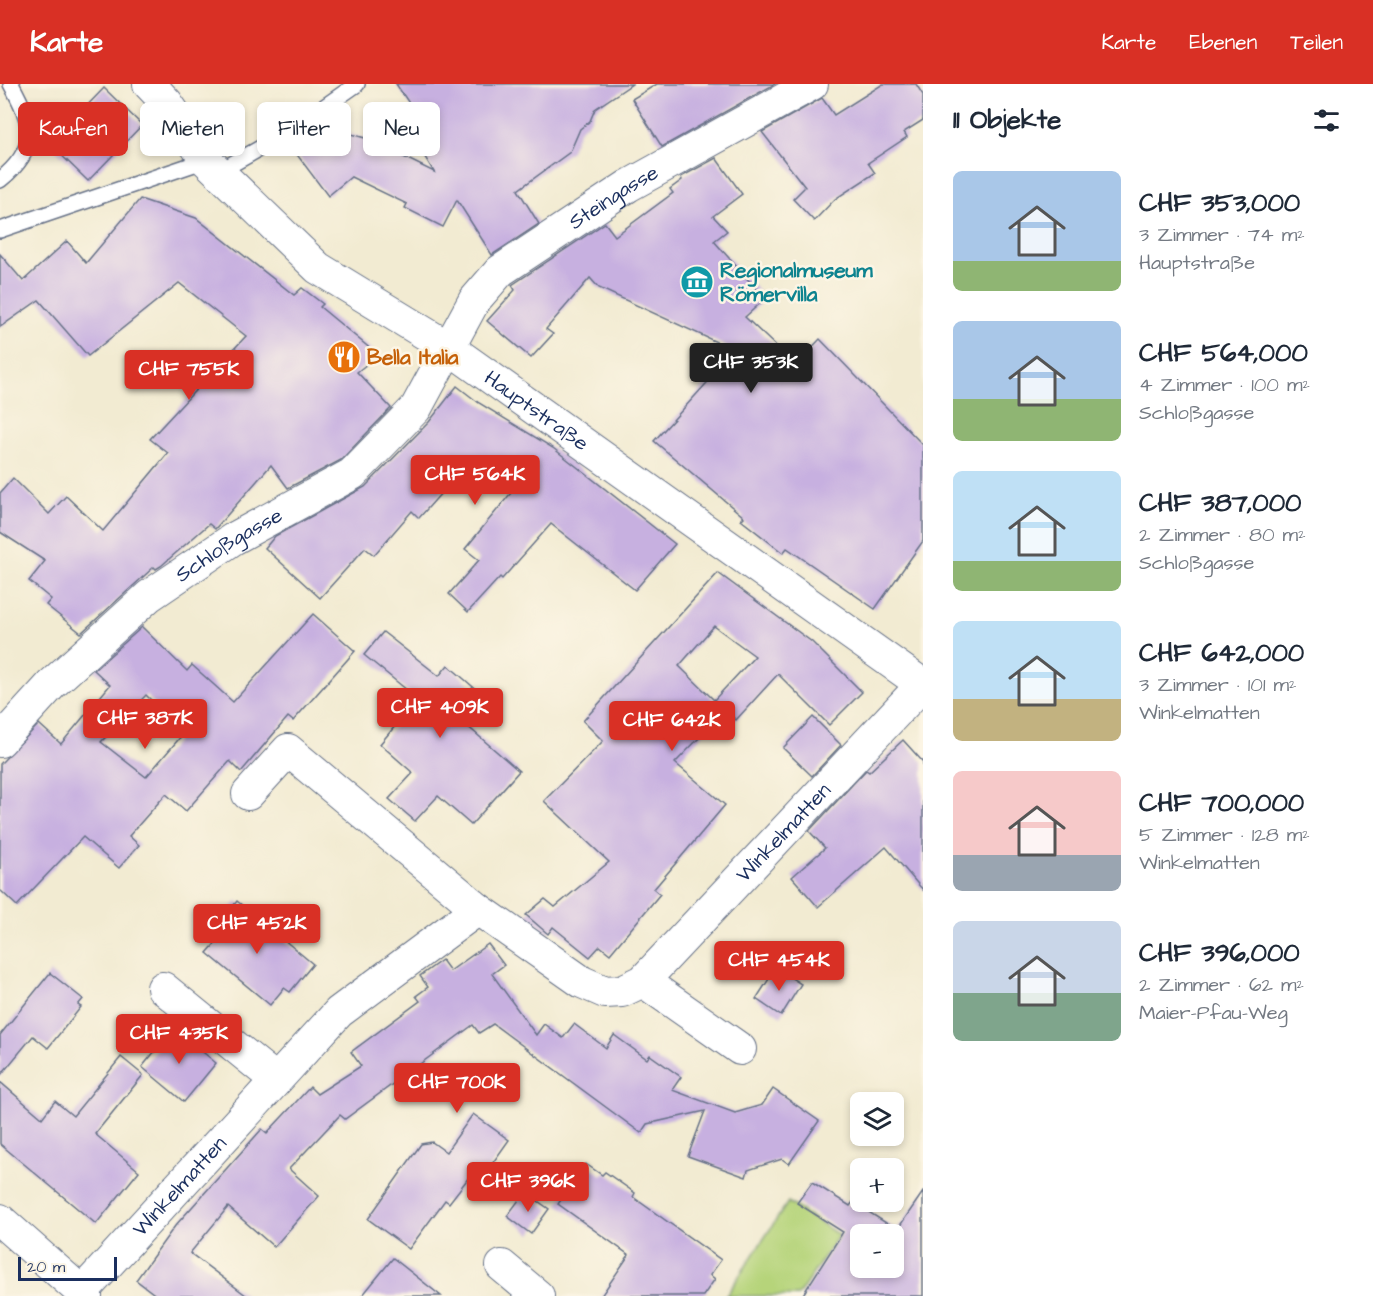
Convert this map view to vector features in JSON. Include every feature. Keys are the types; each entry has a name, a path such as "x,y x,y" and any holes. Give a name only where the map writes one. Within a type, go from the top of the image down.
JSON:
{"street":[{"name":"Hauptstraße","path":"149,84 166,103 212,166 318,268 449,348 923,685"},
{"name":"Steingasse","path":"449,348 474,301 500,271 628,186 812,84"},
{"name":"Schloßgasse","path":"0,741 52,684 149,596 233,539 351,474 416,408 449,348"},
{"name":"Winkelmatten","path":"248,794 288,750 478,909 582,982 605,992 622,991 643,981 923,685"},
{"name":"Winkelmatten","path":"84,1294 339,1012 478,909"},
{"path":"643,981 740,1049"},
{"path":"163,988 276,1080"},
{"path":"0,1220 84,1294"},
{"path":"501,1266 538,1296"}],"lane":[{"path":"0,180 18,166 28,143 30,128 27,112 10,84"},
{"path":"0,230 212,166 287,133 357,84"}],"green space":[{"path":"788,1202 839,1235 798,1296 726,1296"}],"building":[{"path":"396,84 632,84 595,109 590,121 580,129 570,152 518,190 539,224 492,255 457,200 443,227 405,208 407,204 351,177 328,196 298,156 351,156 351,134 363,137 363,156 402,156 434,172 424,156 440,156 440,102 408,102"},
{"path":"657,84 775,84 662,147 632,99"},
{"path":"883,84 916,84 923,95 923,120 904,132 907,137 868,163 875,173 835,199 814,221 793,199 805,187 762,132 822,98 834,115"},
{"path":"104,88 118,102 90,102"},
{"path":"128,111 140,123 140,127 128,140"},
{"path":"62,156 112,156 88,181"},
{"path":"716,158 742,194 713,216 727,231 714,241 765,299 745,317 784,354 788,350 799,361 820,339 923,445 923,541 875,609 787,548 783,553 741,520 744,517 654,441 736,351 599,288 590,278 546,329 553,334 531,358 487,321 515,290 512,285 605,223 615,236 673,193 670,189 682,180 681,177"},
{"path":"140,199 196,218 294,295 302,288 323,304 320,307 378,355 357,372 391,408 341,460 288,488 271,465 215,529 209,524 161,566 156,569 154,567 81,633 46,605 51,599 29,581 45,561 0,532 0,493 13,478 49,514 66,496 103,531 168,453 150,439 246,336 179,283 88,356 39,300 0,327 0,254 23,281 67,241 86,263"},
{"path":"457,386 479,403 553,448 675,544 635,590 551,524 502,579 500,577 468,612 449,594 479,560 465,549 511,493 467,464 419,518 412,511 374,555 365,548 320,598 265,548 275,536 365,487 429,422"},
{"path":"718,573 812,642 862,692 829,725 778,674 736,720 714,700 725,711 675,763 725,805 654,889 660,894 610,954 600,946 590,957 553,927 548,934 526,915 545,899 555,907 609,862 544,801 603,741 583,721","holes":["714,626 755,656 714,700 679,666"]},
{"path":"313,614 355,651 293,721 288,717 241,772 230,761 186,811 166,794 129,836 139,845 119,868 83,837 17,906 0,890 0,764 39,724 61,744 110,685 94,670 142,627 187,671 192,665 233,702","holes":["146,695 184,733 146,777 101,742"]},
{"path":"383,632 439,676 448,665 487,699 465,724 519,771 471,825 438,796 415,821 389,799 413,773 380,744 418,699 364,655"},
{"path":"813,717 841,745 812,776 783,748"},
{"path":"903,740 923,762 923,890 886,847 818,907 792,877 825,848 809,831 866,770 869,772"},
{"path":"237,901 313,964 290,992 284,988 270,1005 207,953 221,937 213,931"},
{"path":"488,944 504,965 492,974 536,1035 544,1024 563,1038 574,1024 606,1048 614,1035 647,1059 650,1055 681,1077 672,1090 735,1113 762,1105 773,1089 819,1121 789,1164 782,1159 748,1170 746,1177 688,1156 705,1111 647,1124 641,1133 493,1024 479,1033 473,1025 345,1119 340,1115 289,1169 319,1196 274,1247 228,1207 190,1253 247,1296 157,1296 136,1280 175,1226 262,1129 267,1133 310,1087 317,1094 361,1066 351,1052 420,1001 416,996 428,987 420,976 442,960 450,971"},
{"path":"776,968 801,984 781,1016 756,999"},
{"path":"50,973 83,999 78,1005 81,1007 48,1048 33,1036 0,1076 0,1035"},
{"path":"174,1028 216,1063 184,1102 142,1067"},
{"path":"121,1057 143,1075 95,1134 139,1171 96,1224 0,1144 0,1082 42,1118 55,1101 73,1116"},
{"path":"473,1114 509,1140 482,1178 473,1172 449,1203 445,1200 409,1249 368,1219 421,1144 432,1142 446,1152"},
{"path":"586,1164 602,1175 605,1172 635,1193 633,1197 721,1260 710,1275 715,1279 703,1296 601,1296 629,1255 558,1204"},
{"path":"812,1182 850,1206 850,1212 869,1212 888,1224 850,1224 850,1278 904,1278 904,1224 901,1224 923,1192 923,1296 802,1296 843,1232 797,1203"},
{"path":"525,1192 549,1209 531,1234 507,1216"},
{"path":"393,1258 441,1296 362,1296"}],"place":[{"name":"Regionalmuseum Römervilla","path":"697,282"},
{"name":"Bella Italia","path":"344,357"}]}
